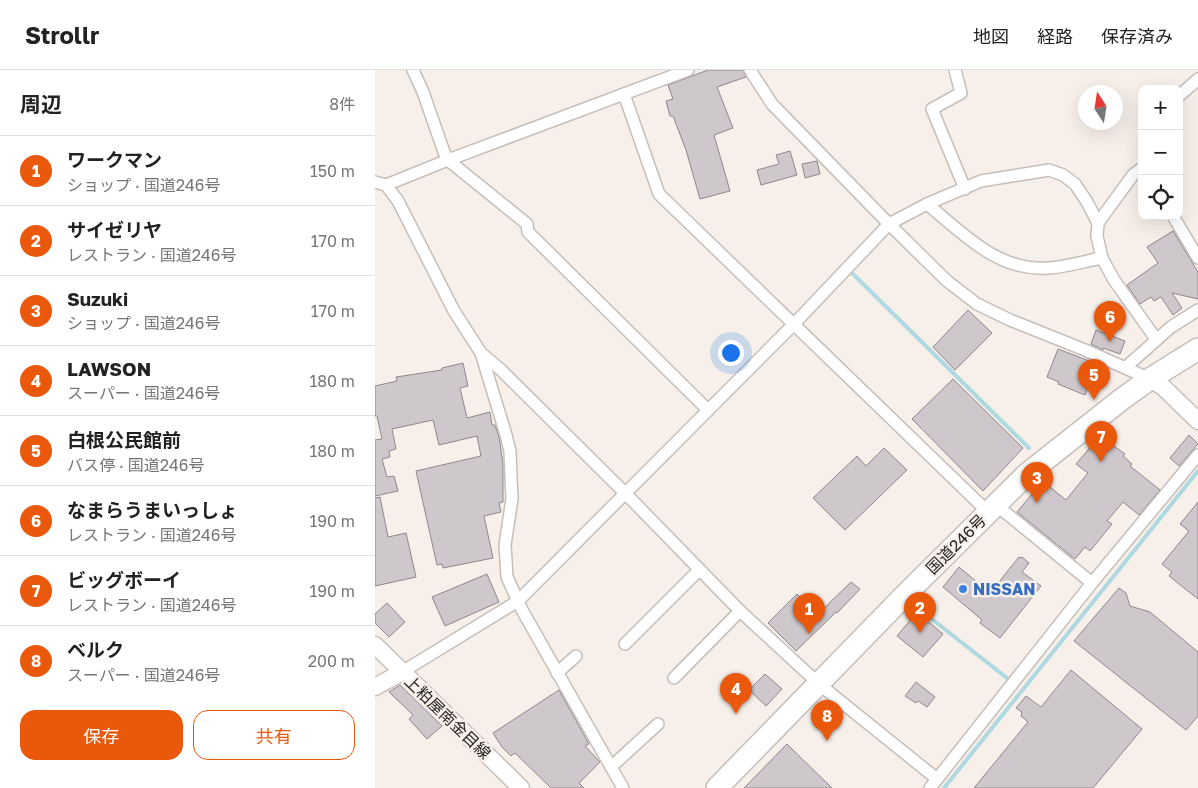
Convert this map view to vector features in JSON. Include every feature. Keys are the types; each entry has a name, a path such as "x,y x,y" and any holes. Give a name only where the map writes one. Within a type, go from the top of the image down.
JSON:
{"highway":[{"name":"国道246号","path":"717,788 991,508 1027,474 1113,405 1198,349"}],"main road":[{"path":"1150,379 1163,387 1198,421"},
{"name":"上粕屋南金目線","path":"375,645 521,788"},
{"path":"375,687 402,672"}],"street":[{"path":"413,70 448,160 527,224 528,232 708,410"},
{"path":"623,788 557,673 507,577 505,553 506,530 511,499 510,451 481,353 455,311 397,201 380,184 623,94 664,74 688,70"},
{"path":"750,70 772,104 947,281 977,304 1010,320 1150,379"},
{"path":"955,70 961,93 932,109 965,189"},
{"path":"1183,92 1198,78"},
{"path":"623,94 659,194 794,324 991,508 1093,583"},
{"path":"402,672 518,601 794,324 889,224 927,204 981,181 1049,170 1063,175 1075,184 1098,223"},
{"path":"1138,171 1133,175 1098,223 1097,236 1102,258 1114,280 1156,339"},
{"path":"927,204 987,253 1016,266 1048,268 1102,258"},
{"path":"1175,220 1198,258"},
{"path":"1125,368 1156,339 1198,310"},
{"path":"481,353 507,375 740,611 819,684 933,783 1198,454"},
{"path":"625,644 699,570"},
{"path":"675,678 740,611"},
{"path":"557,673 576,656"},
{"path":"611,767 658,724"}],"building":[{"path":"708,70 743,70 746,77 717,87 733,128 714,135 730,191 700,199 686,150 673,116 670,116 666,101 673,99 668,85"},
{"path":"790,151 797,175 761,185 757,170 779,164 776,155"},
{"path":"817,161 820,174 805,178 802,164"},
{"path":"1173,231 1198,272 1198,299 1172,293 1182,308 1173,315 1161,297 1154,301 1151,297 1140,304 1127,285 1158,263 1147,247"},
{"path":"968,310 992,333 955,370 933,347"},
{"path":"1096,330 1125,341 1120,354 1103,348 1103,350 1091,344"},
{"path":"1058,349 1097,364 1085,395 1058,384 1059,382 1047,377"},
{"path":"463,363 468,386 460,388 467,418 490,412 492,425 495,425 499,437 503,464 503,502 499,503 501,512 484,516 493,558 443,568 442,564 437,565 416,471 481,456 477,436 439,445 433,420 392,429 396,449 389,451 390,457 382,459 387,477 394,476 398,491 375,496 375,440 382,439 377,416 375,416 375,386 397,381 396,377 442,370 442,368"},
{"path":"953,379 1023,448 983,491 912,419"},
{"path":"1189,435 1198,444 1179,466 1170,458"},
{"path":"1100,436 1125,454 1123,456 1132,464 1130,466 1160,490 1139,515 1123,502 1107,521 1112,524 1090,551 1085,547 1075,559 1017,512 1038,487 1040,489 1045,483 1066,500 1088,473 1076,464"},
{"path":"884,448 907,470 845,530 813,498 857,456 866,466"},
{"path":"380,497 388,537 406,533 416,577 375,586 375,498"},
{"path":"1198,502 1198,599 1169,576 1172,572 1162,564 1189,531 1180,524"},
{"path":"1019,557 1022,557 1029,563 1022,572 1041,586 1000,638 980,623 982,620 943,587 959,567 990,593"},
{"path":"487,574 499,602 445,626 432,597"},
{"path":"851,582 860,589 796,651 768,623 797,594 817,615"},
{"path":"1119,588 1126,593 1130,606 1150,612 1198,652 1198,716 1186,730 1074,641"},
{"path":"387,603 405,622 389,637 375,623 375,614"},
{"path":"917,612 943,634 923,657 897,636"},
{"path":"1071,670 1142,729 1093,788 974,788 1028,722 1021,716 1022,712 1016,708 1026,696 1041,707"},
{"path":"765,674 782,689 766,706 749,690"},
{"path":"916,682 935,697 927,707 905,696"},
{"path":"400,685 442,726 427,739 409,719 413,715 389,692"},
{"path":"559,690 589,744 585,746 600,762 579,783 584,788 551,788 515,753 511,756 502,747 493,733"},
{"path":"787,744 793,750 832,788 744,788"}],"waterway":[{"path":"853,274 1029,448"},
{"path":"944,788 1198,471"},
{"path":"919,609 1007,678"}],"place":[{"name":"なまらうまいっしょ","path":"1110,342"},
{"name":"白根公民館前","path":"1094,400"},
{"name":"ビッグボーイ","path":"1101,462"},
{"name":"Suzuki","path":"1037,503"},
{"name":"NISSAN","path":"963,589"},
{"name":"サイゼリヤ","path":"920,633"},
{"name":"ワークマン","path":"809,634"},
{"name":"LAWSON","path":"736,714"},
{"name":"ベルク","path":"827,741"}]}
